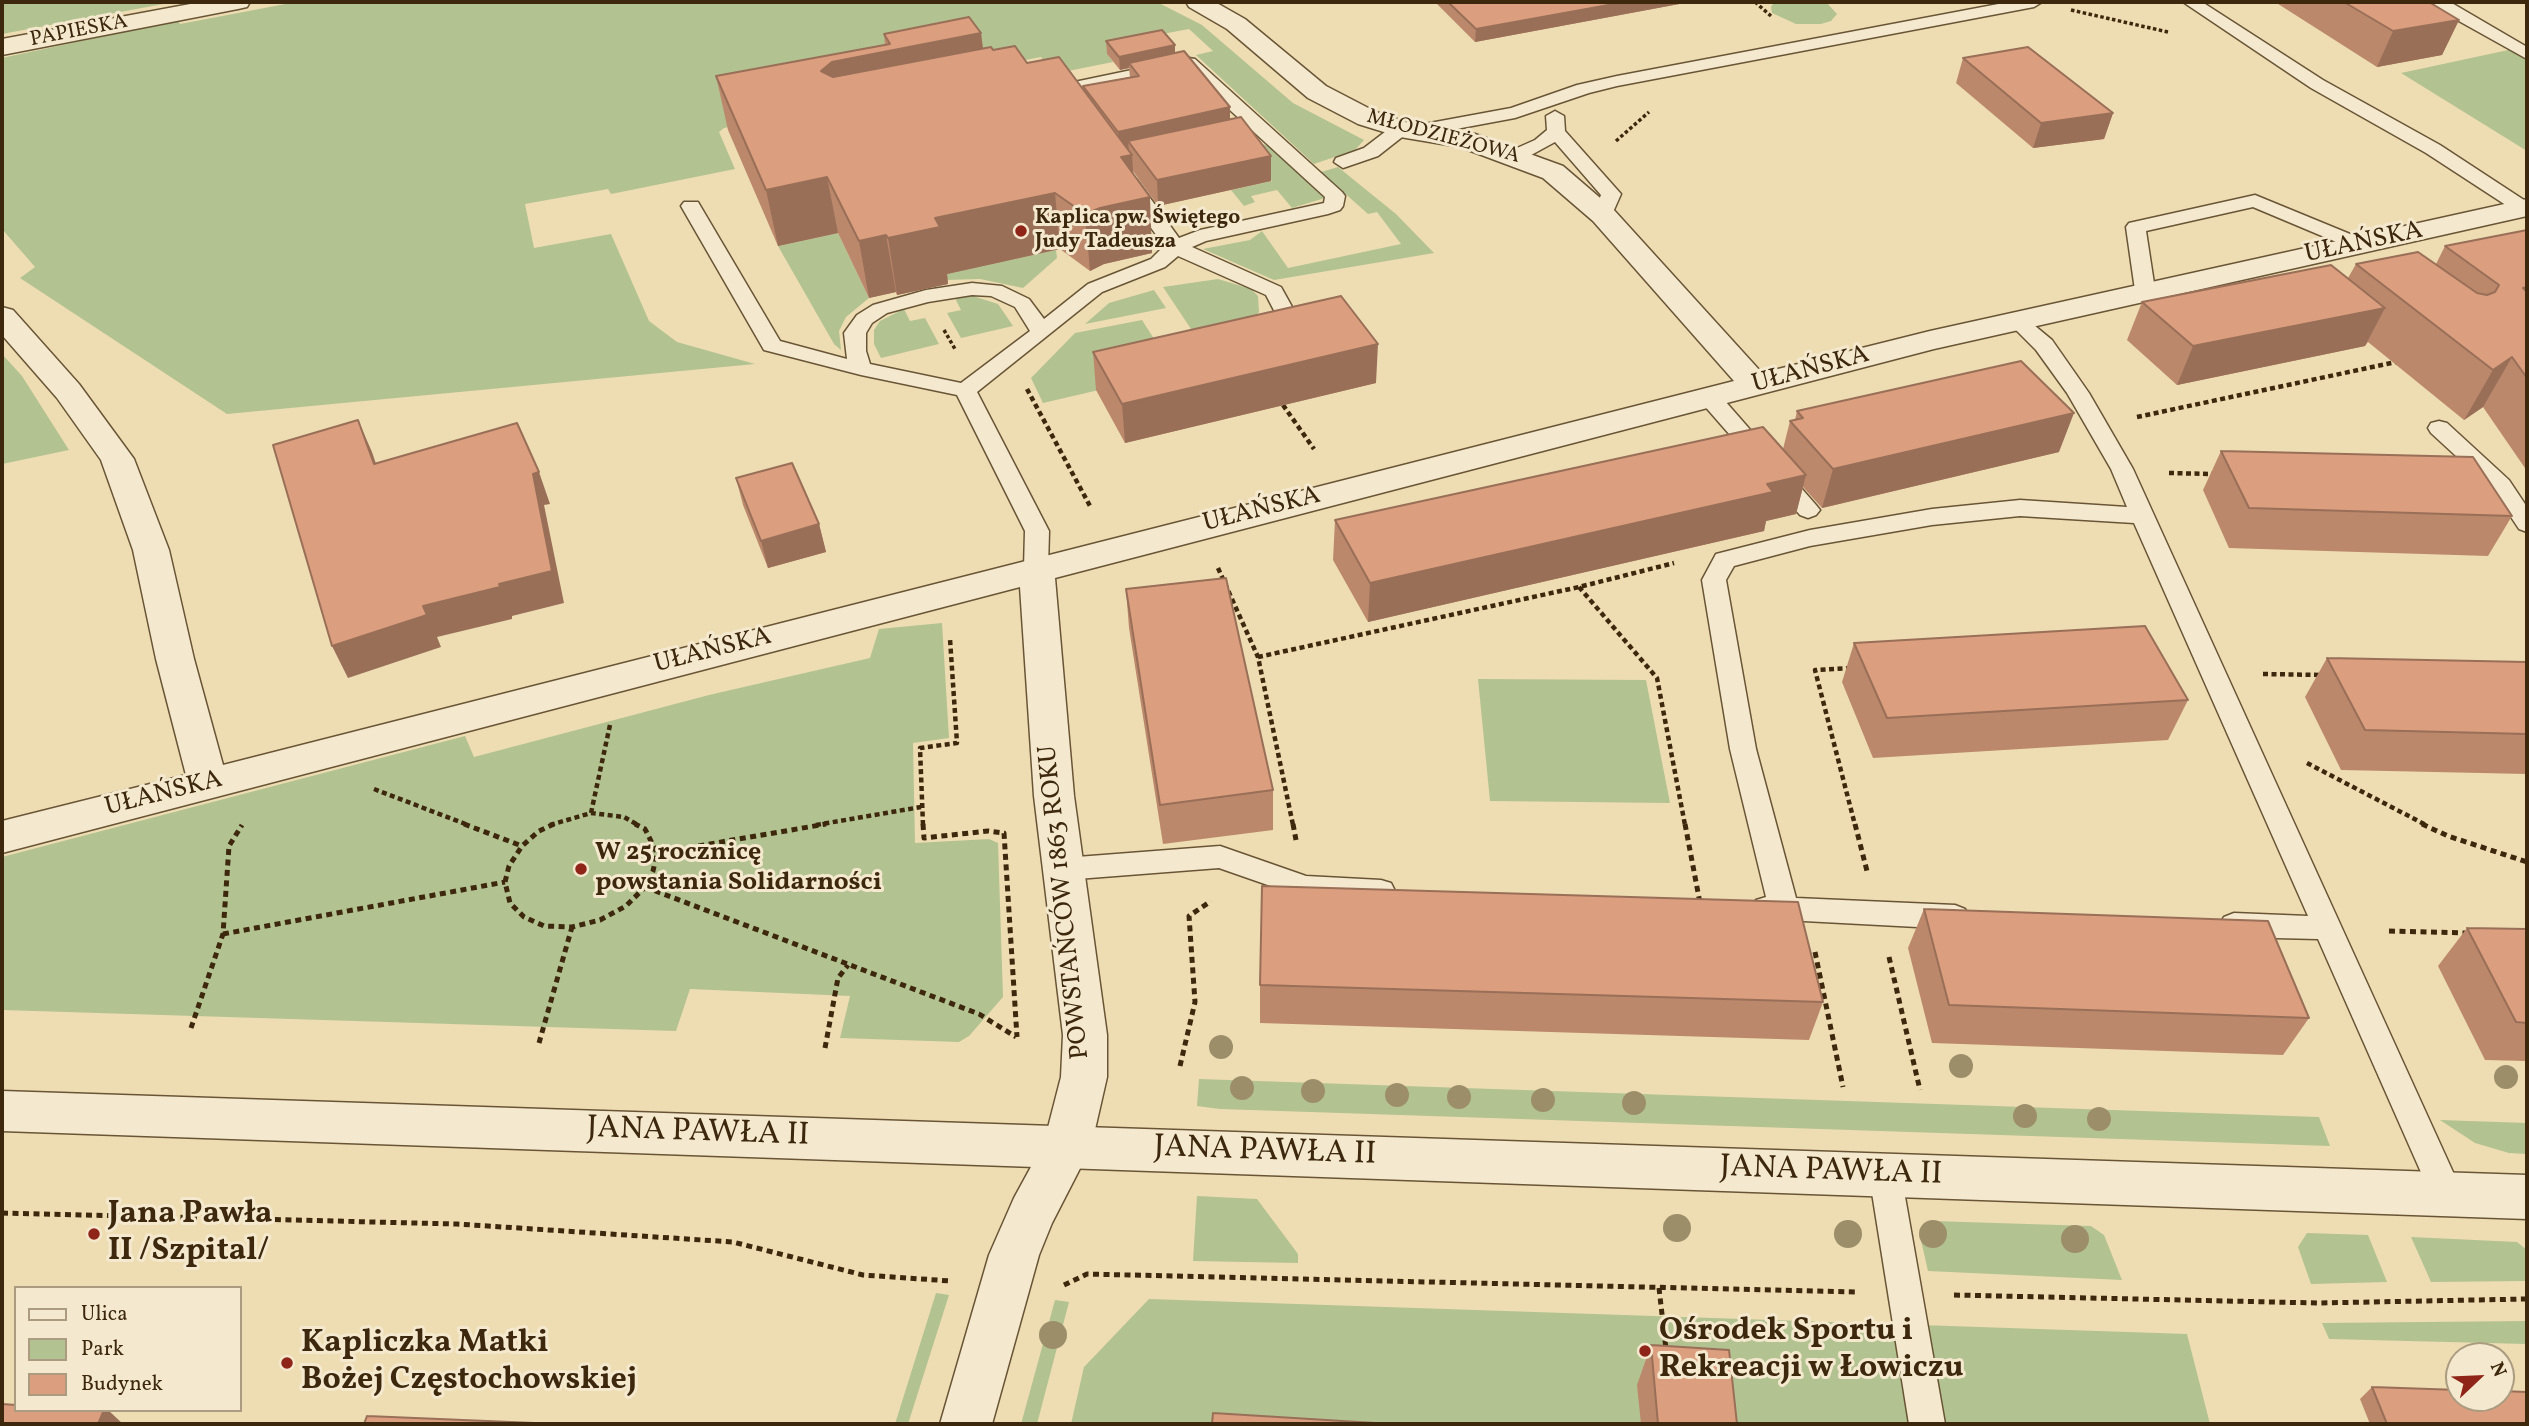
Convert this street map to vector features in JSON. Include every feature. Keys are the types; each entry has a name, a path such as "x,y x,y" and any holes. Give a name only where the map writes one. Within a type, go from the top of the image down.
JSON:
{"street":[{"name":"PAPIESKA","path":"2,47 238,2"},
{"name":"MŁODZIEŻOWA","path":"1198,2 1236,24 1333,102 1367,118 1406,130 1465,140 1515,142 1603,215 1756,386"},
{"name":"UŁAŃSKA","path":"2,836 1036,568 2016,320 2145,290 2354,253 2526,209"},
{"path":"2,316 68,391 117,458 151,550 175,659 208,784"},
{"name":"POWSTAŃCÓW 1863 ROKU","path":"965,1424 1005,1284 1031,1214 1067,1147 1084,1077 1084,1035 1054,796 1036,568"},
{"name":"JANA PAWŁA II","path":"2,1111 2527,1197"}],"lane":[{"path":"1343,162 1371,152 1406,130 1483,120 1617,81 2034,2"},
{"path":"2191,2 2317,83 2433,149 2526,209"},
{"path":"2438,2 2527,54"},
{"path":"965,390 1095,288 1158,263 1175,247 1200,236 1333,205 1335,196 1314,169 1262,130 1189,63 1060,90"},
{"path":"1041,84 1054,81 1083,121"},
{"path":"1554,100 1556,132 1611,194 1603,215"},
{"path":"1515,142 1554,100"},
{"path":"1235,136 1262,130"},
{"path":"1515,142 1542,144 1556,132"},
{"path":"1122,173 1175,247 1274,291 1291,323 1253,332"},
{"path":"2145,290 2136,227 2255,201 2354,253"},
{"path":"691,206 772,345 860,369 965,390"},
{"path":"860,369 855,351 855,333 864,319 880,309 926,296 972,289 995,290 1022,303 1042,332"},
{"path":"2016,320 2044,345 2078,393 2122,469 2447,1194"},
{"path":"965,390 1037,531 1036,568"},
{"path":"1710,398 1808,510"},
{"path":"2439,428 2501,485 2527,524"},
{"path":"1795,910 1743,749 1714,580 1726,560 1810,538 1932,517 2020,508 2143,516"},
{"path":"1064,869 1220,857 1305,887 1414,892"},
{"path":"1701,906 1988,918"},
{"path":"2206,925 2327,928"},
{"path":"1885,1174 1927,1424"}],"path":[{"path":"2070,10 2171,33"},
{"path":"1615,142 1657,105"},
{"path":"2146,416 2401,360"},
{"path":"986,373 1026,387 1090,506"},
{"path":"1283,405 1314,449"},
{"path":"2165,472 2219,474"},
{"path":"1212,561 1220,570 1258,657 1305,887"},
{"path":"1258,657 1579,587 1667,565"},
{"path":"1579,587 1657,678 1701,906"},
{"path":"645,887 979,1014 1017,1037 1004,833 988,831 924,838 920,748 957,743 949,629"},
{"path":"1857,668 1815,670 1879,915 1920,1090"},
{"path":"2263,674 2332,675"},
{"path":"591,814 611,719"},
{"path":"2307,762 2372,799 2448,836 2527,862"},
{"path":"366,786 522,846"},
{"path":"657,853 921,807"},
{"path":"591,814 624,817 645,829 657,853 653,871 645,887 626,906 609,915 572,927 544,926 524,917 510,903 505,883 509,866 522,846 539,831 562,820 591,814"},
{"path":"191,1028 223,934 229,846 239,826 250,821"},
{"path":"223,934 505,883"},
{"path":"1180,1066 1195,1002 1189,916 1216,897"},
{"path":"1795,910 1843,1087"},
{"path":"539,1043 572,927"},
{"path":"2389,931 2472,933"},
{"path":"824,1048 838,978 848,965"},
{"path":"2,1213 457,1224 733,1242 863,1275 1058,1287 1087,1274 2318,1303 2527,1299"},
{"path":"1658,1288 1667,1357"}],"green space":[{"path":"2,2 174,2 2,34"},
{"path":"296,2 1157,2 1202,25 1293,103 1364,140 1355,150 1314,164 1196,55 1213,51 1189,29 1157,35 1108,55 1113,62 1053,74 1041,57 975,70 896,95 724,128 719,132 735,169 611,194 608,189 525,204 534,248 611,234 649,321 677,342 755,364 227,414 20,278 35,267 2,229 2,58 178,20 180,24"},
{"path":"1774,2 1826,2 1837,14 1831,21 1821,24 1796,24 1772,13"},
{"path":"2527,46 2527,151 2401,73"},
{"path":"1251,140 1271,147 1325,198 1292,208 1277,190 1251,196 1255,202 1244,206 1231,190 1272,181 1247,149"},
{"path":"1338,167 1396,214 1434,253 1274,280 1203,249 1250,240 1262,231 1288,268 1401,244 1377,212 1368,214 1321,172"},
{"path":"838,233 869,298 846,317 839,331 841,350 834,344 778,246"},
{"path":"1056,250 1057,258 1023,288 980,279 946,280 943,274"},
{"path":"1218,279 1251,289 1258,296 1259,312 1253,320 1193,332 1163,287"},
{"path":"1154,290 1166,308 1085,324 1109,303"},
{"path":"973,296 998,304 1013,326 961,338 947,313 961,310 955,298"},
{"path":"904,309 910,321 925,318 939,344 881,358 874,344 874,330 880,321"},
{"path":"1142,320 1170,364 1301,343 1043,403 1031,378 1075,333"},
{"path":"2,354 22,376 69,450 2,464"},
{"path":"942,623 949,738 913,743 915,843 989,839 998,843 1003,997 969,1036 959,1042 840,1038 850,996 690,989 676,1031 2,1010 2,857 465,736 474,757 709,695 870,658 879,629"},
{"path":"1478,679 1646,680 1670,803 1490,801"},
{"path":"1199,1079 2319,1117 2330,1146 1220,1109 1197,1106"},
{"path":"2440,1120 2527,1123 2527,1154 2509,1153 2475,1143"},
{"path":"1197,1196 1257,1199 1298,1254 1298,1263 1193,1261"},
{"path":"1933,1221 2091,1226 2104,1235 2122,1280 1928,1271 1920,1236"},
{"path":"2307,1233 2368,1235 2387,1282 2311,1284 2298,1247"},
{"path":"2411,1237 2517,1242 2527,1250 2527,1281 2431,1282"},
{"path":"936,1293 949,1295 908,1424 895,1424"},
{"name":"Ośrodek Sportu i Rekreacji w Łowiczu","path":"1149,1299 2187,1334 2210,1424 1071,1424 1084,1367"},
{"path":"1055,1300 1069,1302 1037,1424 1021,1424"},
{"path":"2527,1321 2527,1344 2329,1339 2322,1323"}],"building":[{"path":"1448,2 1625,2 1476,29"},
{"path":"2344,2 2429,2 2459,20 2393,31"},
{"path":"969,17 981,33 832,62 821,71 833,77 991,47 993,50 1015,46 1027,63 1059,57 1132,155 1121,157 1150,197 1085,214 1055,193 935,218 940,227 859,241 827,177 766,190 716,76 890,44 884,34"},
{"path":"1162,30 1175,45 1119,57 1106,41"},
{"path":"2028,47 2113,113 2041,123 1963,58"},
{"path":"1184,51 1230,107 1118,132 1083,86 1139,76 1129,63"},
{"path":"1241,117 1271,156 1157,180 1128,141"},
{"path":"2527,230 2527,287 2523,288 2527,292 2527,378 2512,357 2493,370 2356,264 2418,252 2477,293 2487,295 2495,292 2499,285 2445,246"},
{"path":"2331,265 2385,308 2193,346 2142,302"},
{"path":"1341,296 1378,344 1122,404 1093,352"},
{"path":"2021,361 2074,413 1833,469 1790,421 1803,418 1797,411"},
{"path":"358,420 374,464 517,423 539,472 533,474 552,571 423,606 427,615 332,646 273,445"},
{"path":"1763,427 1806,475 1767,484 1773,492 1370,583 1335,520"},
{"path":"2221,451 2473,457 2512,516 2249,508"},
{"path":"792,463 819,524 761,541 736,478"},
{"path":"1226,578 1273,790 1160,805 1126,589"},
{"path":"2145,626 2188,700 1887,718 1854,643"},
{"path":"2327,658 2527,662 2527,734 2365,730"},
{"path":"1262,886 1798,902 1823,1002 1260,985"},
{"path":"1924,909 2268,921 2309,1018 1949,1005"},
{"path":"2467,928 2527,929 2527,1023 2516,1022"},
{"path":"1651,1345 1729,1350 1737,1424 1658,1424"},
{"path":"2372,1387 2445,1390 2445,1412 2515,1412 2515,1392 2527,1392 2527,1424 2387,1424"},
{"path":"2,1404 14,1405 14,1412 103,1412 98,1424 2,1424"},
{"path":"1213,1413 1391,1424 1212,1424"},
{"path":"367,1416 559,1424 364,1424"}],"place":[{"name":"Kaplica pw. Świętego Judy Tadeusza","path":"1021,231"},
{"name":"W 25 rocznicę powstania Solidarności","path":"581,869"},
{"name":"Jana Pawła II /Szpital/","path":"94,1234"},
{"name":"Ośrodek Sportu i Rekreacji w Łowiczu","path":"1645,1351"},
{"name":"Kapliczka Matki Bożej Częstochowskiej","path":"287,1363"}]}
